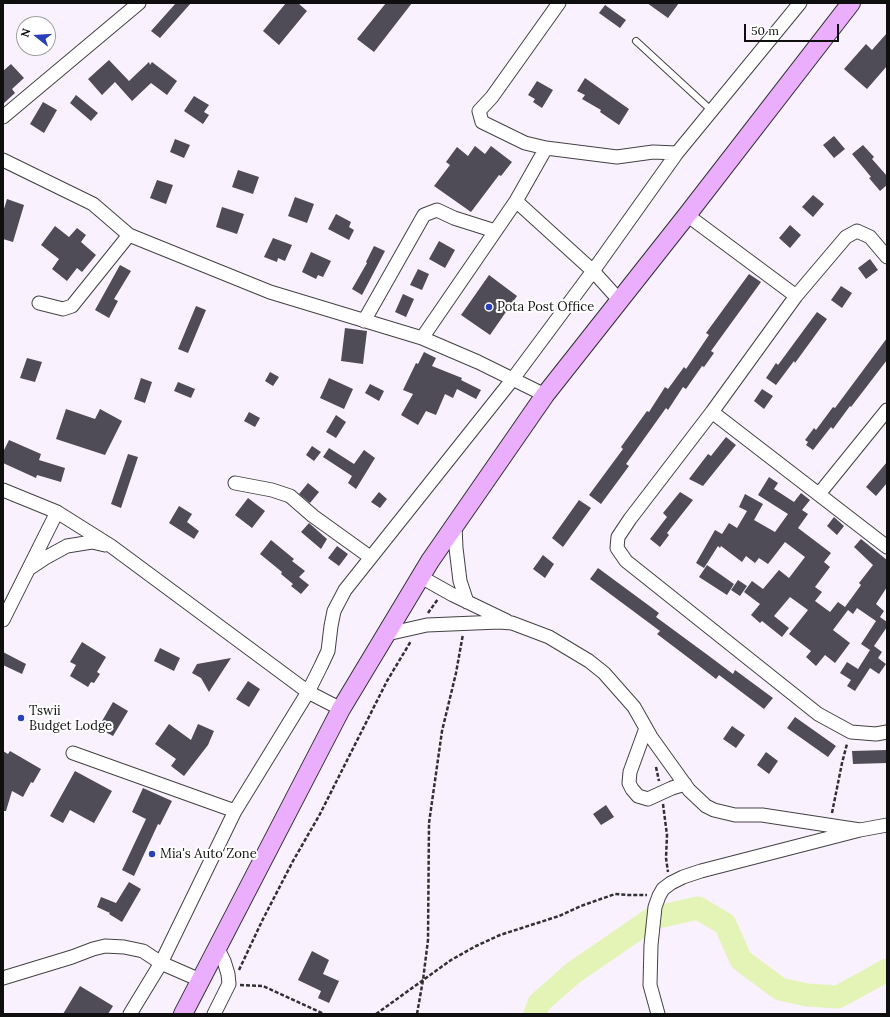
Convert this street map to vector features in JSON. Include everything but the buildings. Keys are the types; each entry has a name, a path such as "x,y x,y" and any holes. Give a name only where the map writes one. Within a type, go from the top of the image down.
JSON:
{"street":[{"path":"3,117 139,3"},
{"path":"559,3 492,97 479,111 482,122 525,143 546,148 617,157 653,152 678,153"},
{"path":"130,1014 161,963 235,811 308,692 328,650 330,626 339,599 370,557 512,380 678,153 800,3"},
{"path":"183,1014 341,709 421,577 545,395 851,3"},
{"path":"422,338 516,201 546,148"},
{"path":"3,160 93,204 129,236 270,292 422,338 478,362 545,395"},
{"path":"516,201 592,271 620,300"},
{"path":"364,321 424,215 437,210 454,218 495,231"},
{"path":"687,215 796,296"},
{"path":"887,257 870,237 857,231 846,237 796,296 712,412 630,519 618,537 617,548 626,561 818,714 851,732 876,734 887,732"},
{"path":"39,303 63,309 72,306 129,236"},
{"path":"819,494 887,410"},
{"path":"712,412 887,547"},
{"path":"235,483 272,490 290,496 313,516 370,557"},
{"path":"3,490 57,512 111,546 308,692 341,709"},
{"path":"3,620 57,512"},
{"path":"455,526 460,581 467,602"},
{"path":"28,569 67,546 92,542 111,546"},
{"path":"421,577 467,602 512,623 549,637 589,661 604,673 634,707 646,728 689,790 714,810 735,815 762,815 860,830"},
{"path":"387,634 428,625 499,622 512,623"},
{"path":"646,728 630,772 630,783 632,789 638,796 648,799 685,784"},
{"path":"73,754 235,811"},
{"path":"658,1014 650,985 651,934 653,918 659,896 663,889 682,877 700,871 860,830 887,825"},
{"path":"4,977 105,946 124,947 143,951 161,963 200,980"},
{"path":"214,1014 229,984 224,961 217,947"}],"lane":[{"path":"636,41 712,111"}],"path":[{"path":"229,984 238,972 262,921 320,814 387,681 428,612 444,590"},
{"path":"417,1014 423,980 428,933 429,823 442,731 456,673 464,624"},
{"path":"830,826 842,763 851,732"},
{"path":"656,766 668,835 666,858 671,883"},
{"path":"376,1014 451,960 500,935 559,916 580,906 615,894 659,896"},
{"path":"229,984 263,986 324,1014"}],"waterway":[{"path":"535,1014 539,1003 573,973 653,918 698,908 725,924 741,960 780,989 807,995 838,997 887,970"}],"place":[{"name":"Pota Post Office","path":"489,307"},
{"name":"Tswii Budget Lodge","path":"21,718"},
{"name":"Mia's Auto Zone","path":"152,854"}]}
